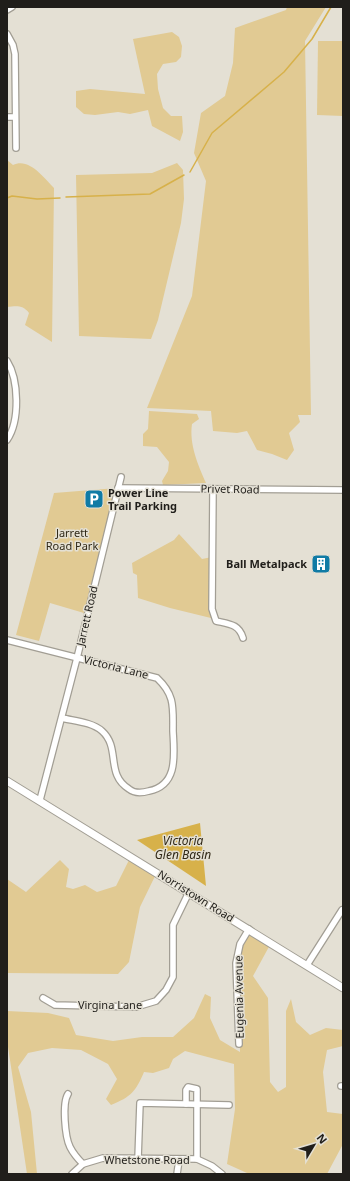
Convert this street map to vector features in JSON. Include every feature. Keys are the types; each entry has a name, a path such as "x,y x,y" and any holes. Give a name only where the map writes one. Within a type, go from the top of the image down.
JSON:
{"main road":[{"name":"Norristown Road","path":"7,781 343,988"}],"street":[{"path":"7,10 12,7"},
{"path":"7,34 13,45 15,54 16,148"},
{"path":"7,117 15,117"},
{"path":"7,361 14,375 16,389 15,420 7,440"},
{"name":"Jarrett Road","path":"40,800 62,718 121,477"},
{"name":"Privet Road","path":"118,488 343,490"},
{"path":"213,489 212,609 216,621 236,626 241,632 243,638"},
{"name":"Victoria Lane","path":"7,640 152,676 164,686 172,700 174,763 171,775 162,786 153,790 140,793 129,789 119,779 114,771 111,745 102,731 95,726 62,718"},
{"name":"Virgina Lane","path":"43,998 55,1005 136,1008 156,1001 166,990 172,978 172,926 189,892"},
{"path":"307,965 342,910"},
{"name":"Eugenia Avenue","path":"239,1044 236,963 240,944 249,929"},
{"path":"186,1104 186,1090 188,1087 197,1089 197,1159"},
{"path":"68,1094 64,1104 67,1141 73,1152 83,1164"},
{"path":"138,1159 140,1103 229,1105"},
{"name":"Whetstone Road","path":"72,1174 83,1164 104,1158 197,1159 212,1166 222,1174"},
{"path":"178,1174 179,1160"}],"green space":[{"path":"287,7 326,7 305,41 311,415 298,415 300,422 289,433 294,450 287,460 257,450 247,431 237,433 213,431 211,411 147,408 192,296 206,181 194,153 201,113 225,96 233,63 235,28 286,10"},
{"path":"172,32 179,37 182,46 181,57 176,62 163,64 157,74 158,89 163,108 171,116 182,116 183,132 180,141 152,126 148,110 130,114 118,112 95,115 84,114 76,107 76,91 90,89 145,94 133,39"},
{"path":"318,41 343,41 343,116 317,115"},
{"path":"7,160 13,165 19,163 30,166 41,174 54,188 52,342 25,325 29,313 22,307 7,307"},
{"path":"177,163 183,170 184,199 181,223 158,320 151,339 79,336 76,175 152,173"},
{"path":"149,411 197,414 199,419 192,424 191,432 197,462 206,483 163,485 162,481 168,471 169,462 157,447 143,446 143,434 148,429"},
{"name":"Jarrett Road Park","path":"117,488 84,613 50,603 39,641 16,635 54,493"},
{"path":"179,534 202,559 212,557 215,619 170,608 138,598 137,575 133,573 132,563 174,540"},
{"path":"131,856 157,872 140,907 129,962 118,974 7,973 7,879 26,892 60,860 69,869 66,887 73,889 85,885 97,892 116,886"},
{"path":"251,930 271,943 253,976 268,998 270,1082 278,1092 286,1087 286,1011 291,999 296,1022 310,1035 326,1028 343,1030 343,1046 327,1050 323,1072 327,1112 343,1114 343,1144 327,1174 247,1173 227,1164 235,1109 234,1064 185,1051 173,1059 169,1068 153,1073 144,1072 132,1093 111,1105 106,1099 117,1079 108,1064 81,1050 52,1048 28,1053 18,1067 31,1112 37,1174 27,1174 7,1040 7,1011 48,1013 69,1018 76,1035 113,1041 142,1037 173,1037 194,1018 205,994 211,997 210,1018 220,1040 240,1052 239,948"}],"water":[{"name":"Victoria Glen Basin","path":"200,823 206,886 137,840"}],"waterway":[{"path":"190,172 212,133 284,72 312,39 331,7"},
{"path":"66,197 150,194 184,175"},
{"path":"7,198 12,196 37,199 60,198"}],"place":[{"name":"Power Line Trail Parking","path":"94,499"},
{"name":"Ball Metalpack","path":"321,564"}]}
